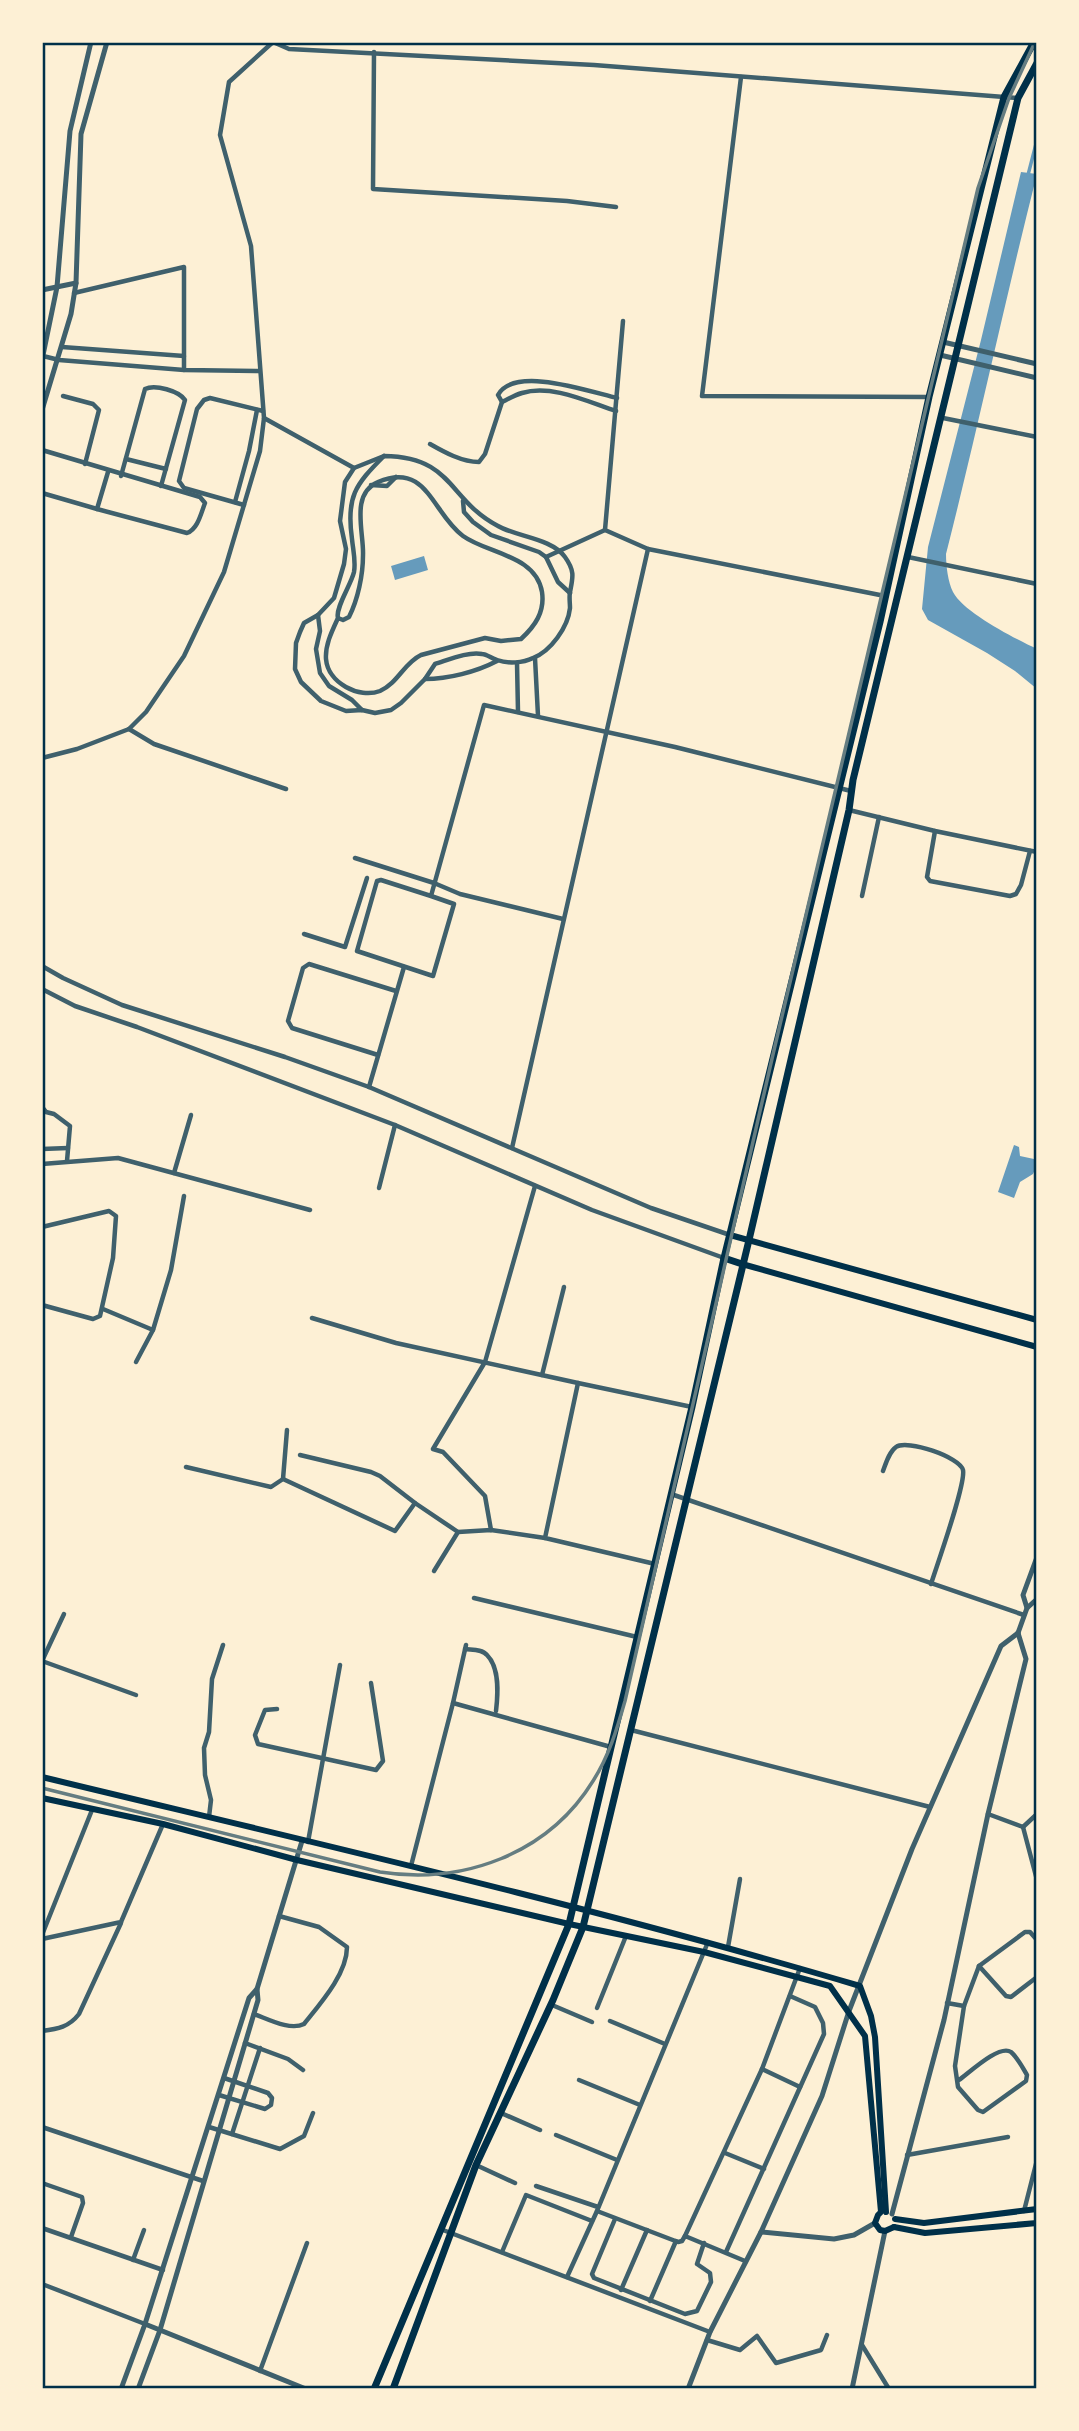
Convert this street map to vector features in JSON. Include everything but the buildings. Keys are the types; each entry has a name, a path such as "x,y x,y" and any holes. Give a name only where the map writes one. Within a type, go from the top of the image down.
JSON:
{"main road":[{"path":"374,2389 443,2230 574,1907 692,1407 724,1258 840,788 929,397 1003,97 1034,42"},
{"path":"393,2389 477,2165 583,1927 749,1240 907,557 943,418 957,346 1018,98 1034,74 1037,63"},
{"path":"730,1235 1037,1321"},
{"path":"724,1258 1037,1347"},
{"path":"608,1762 623,1765"},
{"path":"42,1777 708,1941 860,1986 866,1997 875,2037 890,2217 885,2231 880,2230 876,2223 878,2215 890,2217 924,2223 1037,2209"},
{"path":"42,1798 163,1824 297,1860 569,1924 704,1952 830,1986 865,2036 890,2217"},
{"path":"890,2217 925,2233 1037,2223"}],"street":[{"path":"91,42 69,141 57,287 42,358 184,370 259,371"},
{"path":"42,411 71,314 76,283 81,141 107,42"},
{"path":"42,758 77,749 129,729 146,712 184,656 224,572 260,451 264,418 251,246 220,135 229,82 273,42 289,49 594,65 1018,98"},
{"path":"374,52 373,189 567,201 616,207"},
{"path":"741,77 702,396 929,397"},
{"path":"69,141 81,141"},
{"path":"74,293 184,267 184,370"},
{"path":"42,290 76,283"},
{"path":"606,530 623,321"},
{"path":"943,342 1037,364"},
{"path":"62,347 184,356"},
{"path":"940,355 1037,377"},
{"path":"502,402 498,395 500,390 520,382 542,380 617,398"},
{"path":"121,475 145,389 155,387 181,395 185,400 161,486"},
{"path":"429,444 444,453 479,462 485,454 502,402 524,392 563,394 615,411"},
{"path":"63,396 93,404 99,410 85,464"},
{"path":"244,505 184,488 179,481 200,403 210,398 263,411"},
{"path":"235,502 257,410"},
{"path":"264,418 354,468"},
{"path":"943,418 1037,437"},
{"path":"42,450 161,486 204,500 205,503 191,532 187,533 42,493"},
{"path":"338,618 344,620 349,617 356,598 363,557 360,508 365,494 371,485 387,486 396,477 416,481 423,487 446,520 463,536 478,546 510,557 527,567 541,587 543,601 540,615 522,639 501,641 485,638 421,655 411,659 387,687 369,694 346,687 329,672 326,654 328,640 338,618 337,609 348,593 355,570 350,524 353,493 362,478 384,456"},
{"path":"384,456 408,456 434,467 452,483 463,500 500,528 561,552 570,564 574,580 569,593 570,610 555,642 535,658 517,663 498,661 481,653 435,664 425,678 391,710 375,713 346,711 312,695 301,682 296,669 296,643 304,624 334,598 346,549 340,521 345,482 354,468 384,456"},
{"path":"126,459 166,470"},
{"path":"97,509 108,472"},
{"path":"463,500 464,512 491,535 546,557 558,582 569,593"},
{"path":"606,530 648,549 885,596"},
{"path":"546,557 606,530"},
{"path":"512,1149 648,549"},
{"path":"907,557 1037,584"},
{"path":"318,614 320,631 316,649 320,673 329,686 352,700 362,710"},
{"path":"535,658 538,716"},
{"path":"425,678 435,679 481,670 498,661"},
{"path":"517,663 518,712"},
{"path":"431,896 484,705 852,791"},
{"path":"129,729 154,744 286,789"},
{"path":"849,810 1037,852"},
{"path":"862,896 879,817"},
{"path":"935,831 927,877 930,881 1010,896 1016,894 1021,886 1030,851"},
{"path":"355,858 460,894 563,919"},
{"path":"345,947 367,878"},
{"path":"304,934 356,951 404,966 433,976 454,904 381,880 377,881 356,951"},
{"path":"378,1055 292,1028 288,1021 303,968 309,964 396,991"},
{"path":"42,966 122,1005 369,1087 651,1209 730,1235"},
{"path":"369,1087 404,966"},
{"path":"42,989 75,1006 395,1125 592,1210 724,1258"},
{"path":"42,1107 70,1126 66,1161"},
{"path":"174,1173 191,1115"},
{"path":"379,1188 395,1125"},
{"path":"42,1149 68,1148"},
{"path":"42,1164 118,1158 310,1210"},
{"path":"491,1530 485,1496 443,1452 433,1448 485,1362 535,1186"},
{"path":"136,1362 153,1330 171,1270 184,1196"},
{"path":"42,1227 109,1211 116,1216 113,1258 100,1316 93,1319 42,1305"},
{"path":"542,1375 564,1287"},
{"path":"103,1309 153,1330"},
{"path":"312,1318 396,1342 692,1407"},
{"path":"545,1538 578,1383"},
{"path":"283,1479 287,1430"},
{"path":"883,1471 895,1448 903,1444 919,1446 951,1458 963,1469 961,1488 931,1584"},
{"path":"300,1455 380,1476 458,1532 491,1530 545,1538 655,1564"},
{"path":"186,1466 271,1487 283,1479"},
{"path":"283,1479 395,1531 415,1503"},
{"path":"671,1494 1024,1615"},
{"path":"434,1571 458,1532"},
{"path":"1027,1608 1023,1595 1037,1557"},
{"path":"474,1598 638,1637"},
{"path":"688,2389 710,2332 761,2232 822,2096 849,2011 930,1807 1001,1646 1018,1633 1027,1608 1037,1600"},
{"path":"64,1614 42,1661 136,1695"},
{"path":"890,2217 947,2003 988,1814 1026,1659 1018,1633"},
{"path":"209,1817 211,1800 205,1775 204,1748 209,1732 212,1679 223,1645"},
{"path":"411,1866 465,1647 488,1655 495,1669 496,1711"},
{"path":"138,2389 160,2330 258,2000 257,1989 305,1842 340,1665"},
{"path":"277,1709 265,1710 255,1735 258,1744 376,1770 381,1767 383,1761 371,1684"},
{"path":"453,1703 612,1747"},
{"path":"631,1730 930,1807"},
{"path":"42,1937 92,1810"},
{"path":"988,1814 1023,1827"},
{"path":"1023,1827 1037,1814"},
{"path":"42,2031 62,2028 73,2022 79,2014 163,1824"},
{"path":"1023,1827 1037,1880"},
{"path":"728,1947 740,1879"},
{"path":"254,2014 300,2027 326,1998 346,1958 347,1947 319,1927 279,1916"},
{"path":"42,1937 121,1922"},
{"path":"959,2080 995,2053 1006,2050 1012,2052 1027,2075 1026,2081 983,2112 978,2110 958,2087 955,2066 964,2006 979,1966 1025,1932 1030,1932 1037,1940"},
{"path":"597,2008 626,1936"},
{"path":"567,2277 708,1941"},
{"path":"979,1966 1006,1996 1011,1997 1037,1977"},
{"path":"536,2186 676,2241 682,2241 762,2069 800,1968"},
{"path":"121,2389 163,2270 249,1998 257,1989"},
{"path":"726,2252 824,2029 815,2007 790,1996"},
{"path":"947,2003 964,2006"},
{"path":"551,2004 593,2022"},
{"path":"610,2021 665,2044"},
{"path":"245,2043 289,2059 303,2070"},
{"path":"232,2134 260,2048"},
{"path":"762,2069 800,2087"},
{"path":"219,2095 265,2109 271,2105 272,2098 268,2093 224,2078"},
{"path":"579,2080 640,2105"},
{"path":"209,2127 280,2149 304,2136 313,2113"},
{"path":"501,2113 540,2130"},
{"path":"42,2127 203,2181"},
{"path":"556,2135 617,2160"},
{"path":"907,2155 1008,2137"},
{"path":"725,2153 764,2169"},
{"path":"1024,2211 1035,2179 1037,2160"},
{"path":"477,2165 515,2183"},
{"path":"42,2183 82,2197 83,2203 71,2237"},
{"path":"502,2252 526,2196 592,2221"},
{"path":"615,2218 592,2274 598,2281 685,2314 696,2311 712,2277 697,2264 704,2243"},
{"path":"761,2232 834,2239 855,2235 876,2223"},
{"path":"42,2228 163,2270"},
{"path":"133,2260 144,2230"},
{"path":"443,2230 710,2332"},
{"path":"621,2290 647,2230"},
{"path":"852,2389 885,2231"},
{"path":"685,2236 745,2261"},
{"path":"650,2301 676,2241"},
{"path":"260,2371 307,2243"},
{"path":"42,2284 305,2389"},
{"path":"707,2340 740,2350 757,2336 776,2363 821,2350 827,2334"},
{"path":"862,2345 890,2389"}],"water":[{"path":"1021,172 1037,174 946,559 950,584 959,600 991,625 1037,649 1037,689 987,653 928,620 922,609 928,547"},
{"path":"424,556 428,570 395,580 391,566"},
{"path":"1014,1145 1019,1147 1020,1156 1034,1159 1037,1165 1033,1174 1020,1182 1014,1198 998,1192"}],"waterway":[{"path":"1028,175 1037,140"}],"railway":[{"path":"42,1788 380,1872 411,1875 442,1874 472,1868 501,1859 528,1845 552,1828 574,1806 599,1772 625,1701 774,1050 978,188 1009,98 1035,42"}]}
